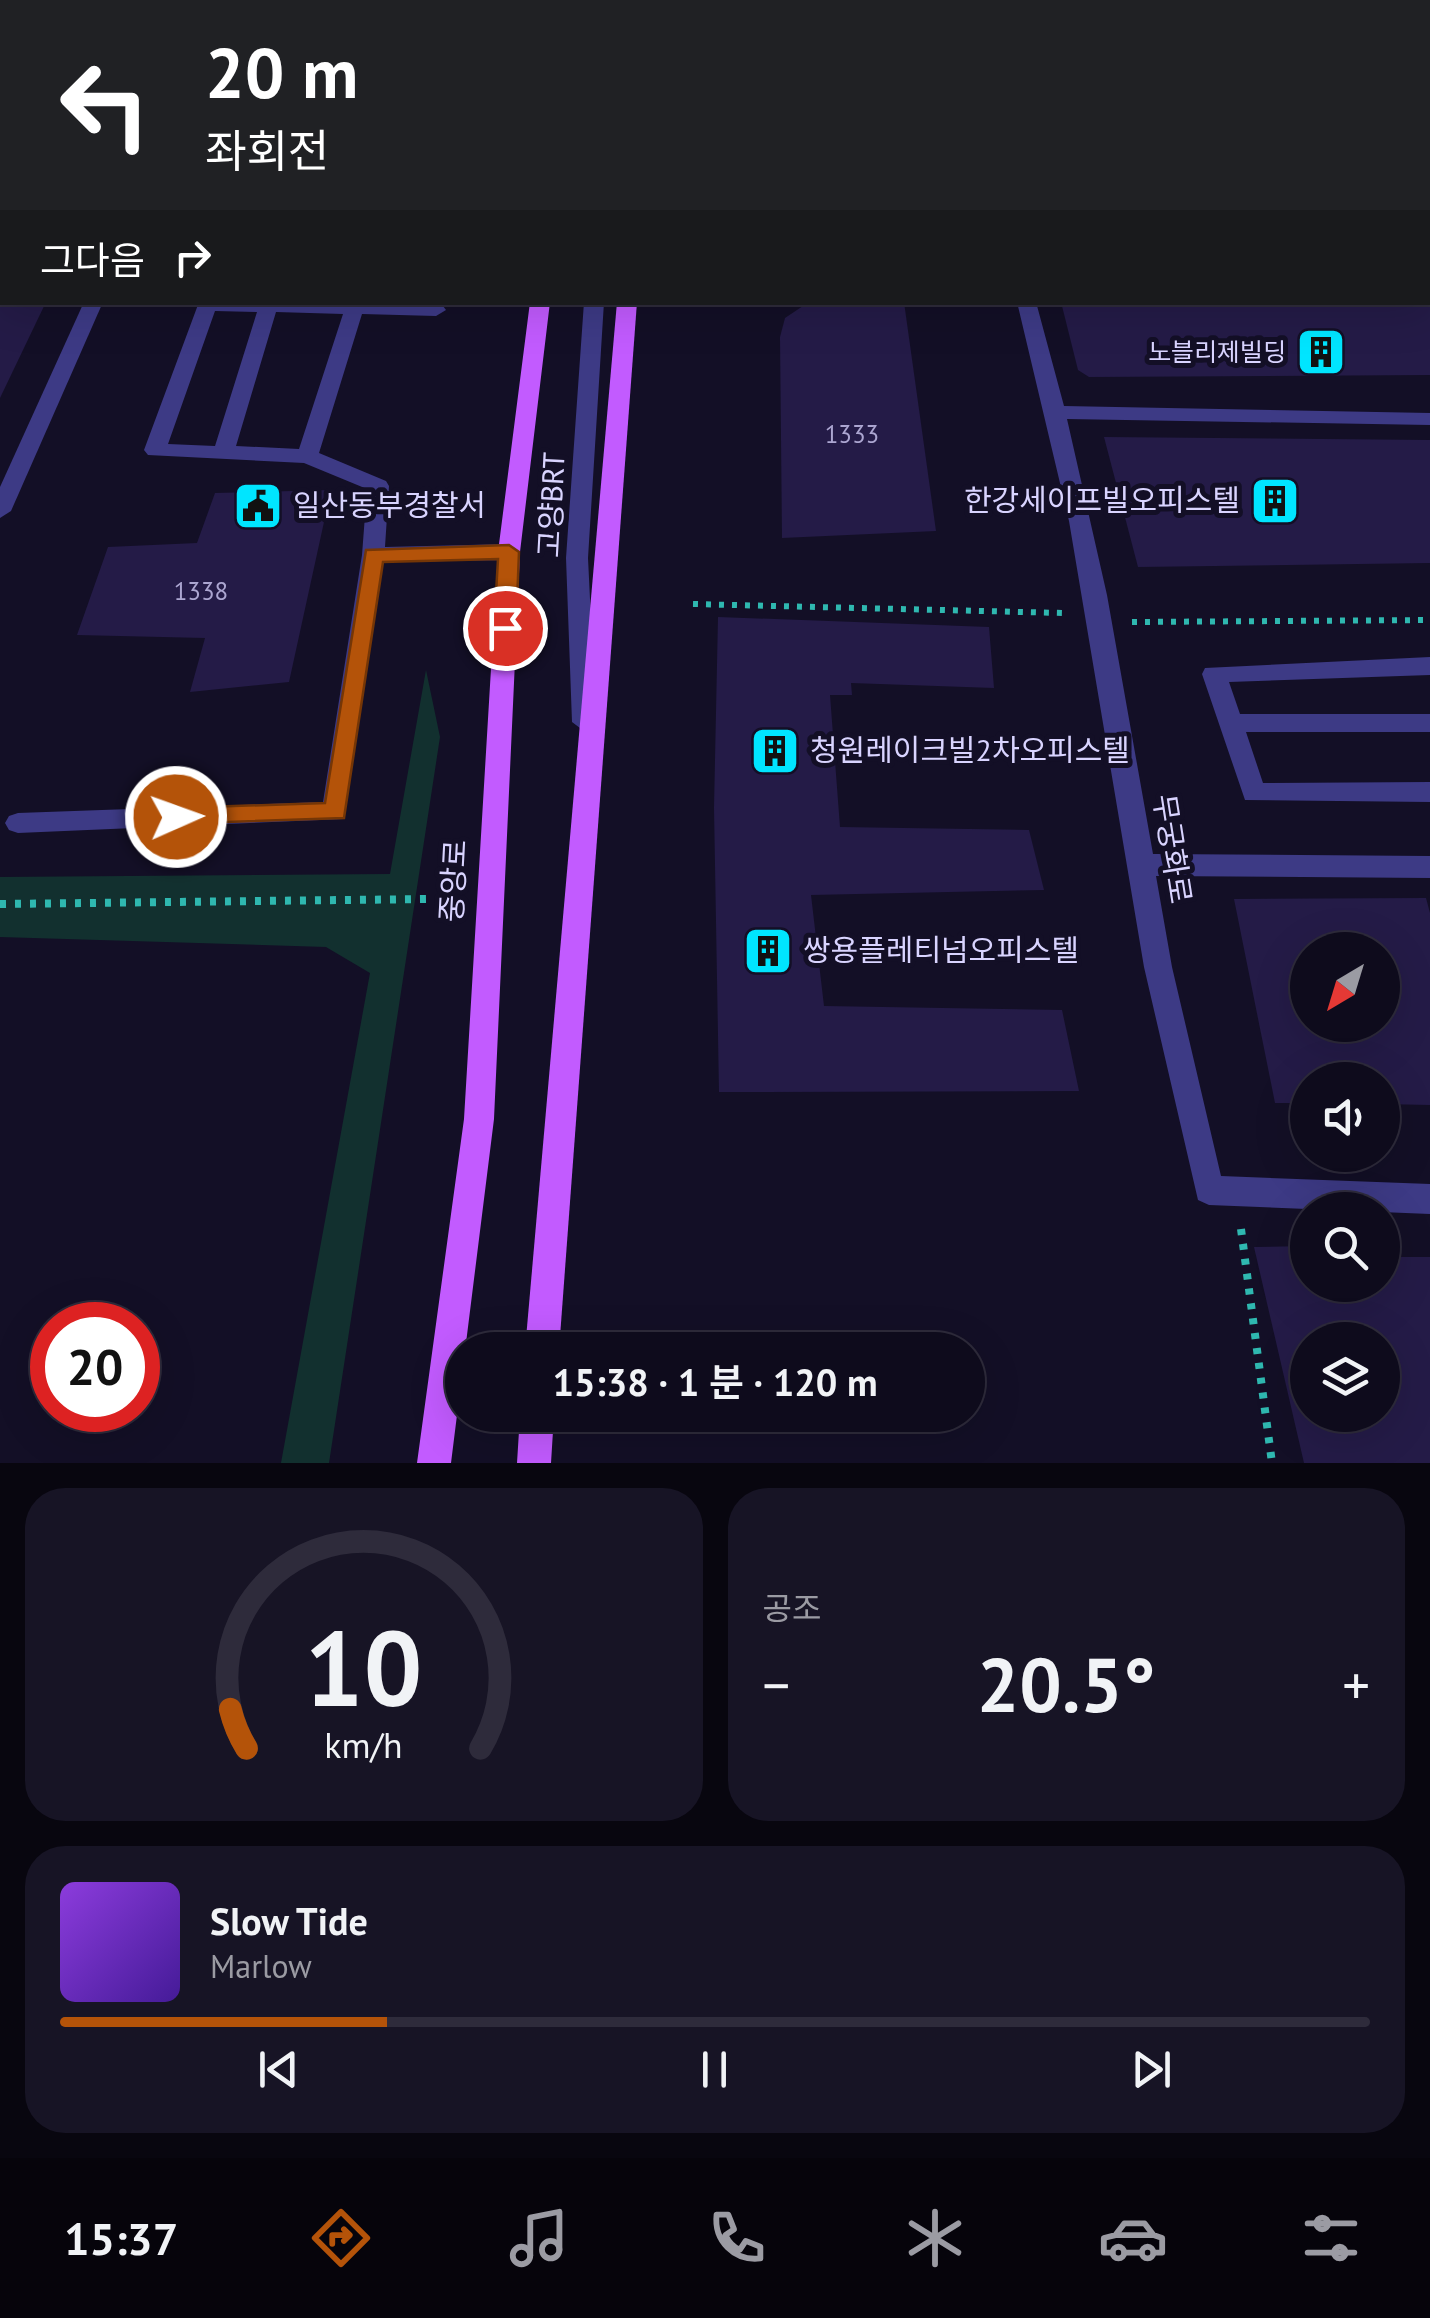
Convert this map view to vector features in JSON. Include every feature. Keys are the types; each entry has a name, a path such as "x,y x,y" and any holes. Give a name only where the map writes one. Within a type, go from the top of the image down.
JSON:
{"main road":[{"name":"중앙로","path":"434,1463 480,1118 509,552 540,305"},
{"path":"543,1332 627,305"},
{"path":"534,1463 537,1432"}],"street":[{"path":"0,511 93,305"},
{"name":"고양BRT","path":"586,772 577,558 594,305"},
{"name":"무궁화로","path":"1027,305 1057,412 1101,618 1142,865 1209,1190 1241,1195 1430,1198"},
{"path":"18,823 336,812 374,555 378,486 307,456 154,450 206,306 436,310"},
{"path":"224,453 268,307"},
{"path":"307,456 354,308"},
{"path":"1057,412 1430,419"},
{"path":"374,555 509,552"},
{"path":"1430,666 1214,674 1254,793 1430,792"},
{"path":"1229,723 1430,723"},
{"path":"1142,865 1430,867"}],"path":[{"path":"693,604 1064,613"},
{"path":"1131,622 1430,620"},
{"path":"0,904 430,899"},
{"path":"1241,1229 1272,1463"}],"green space":[{"path":"426,670 440,737 329,1463 281,1463 370,973 326,947 0,937 0,877 390,874"}],"building":[{"path":"0,305 45,305 0,398"},
{"path":"904,305 936,531 782,538 780,337 785,318 803,306"},
{"path":"1062,305 1430,305 1430,375 1089,377 1078,370"},
{"name":"한강세이프빌오피스텔","path":"1104,437 1430,440 1430,563 1138,567"},
{"name":"일산동부경찰서","path":"331,490 289,682 190,692 205,638 77,635 108,547 197,543 215,493"},
{"name":"쌍용플레티넘오피스텔","path":"718,617 989,627 994,688 851,683 852,695 830,695 840,827 1029,830 1044,890 811,895 824,1006 1062,1010 1079,1091 719,1092 714,808"},
{"path":"1426,898 1430,913 1430,1105 1400,1104 1400,1062 1290,1062 1290,1103 1275,1103 1234,899"},
{"path":"1290,1246 1290,1302 1400,1302 1400,1257 1430,1257 1430,1463 1304,1463 1297,1432 1400,1432 1400,1322 1290,1322 1290,1403 1254,1247"}],"place":[{"name":"노블리제빌딩","path":"1321,352"},
{"name":"한강세이프빌오피스텔","path":"1275,501"},
{"name":"일산동부경찰서","path":"258,506"},
{"name":"청원레이크빌2차오피스텔","path":"775,751"},
{"name":"쌍용플레티넘오피스텔","path":"768,951"}],"route":[{"path":"176,817 336,812 374,555 509,552 505,628"}]}
